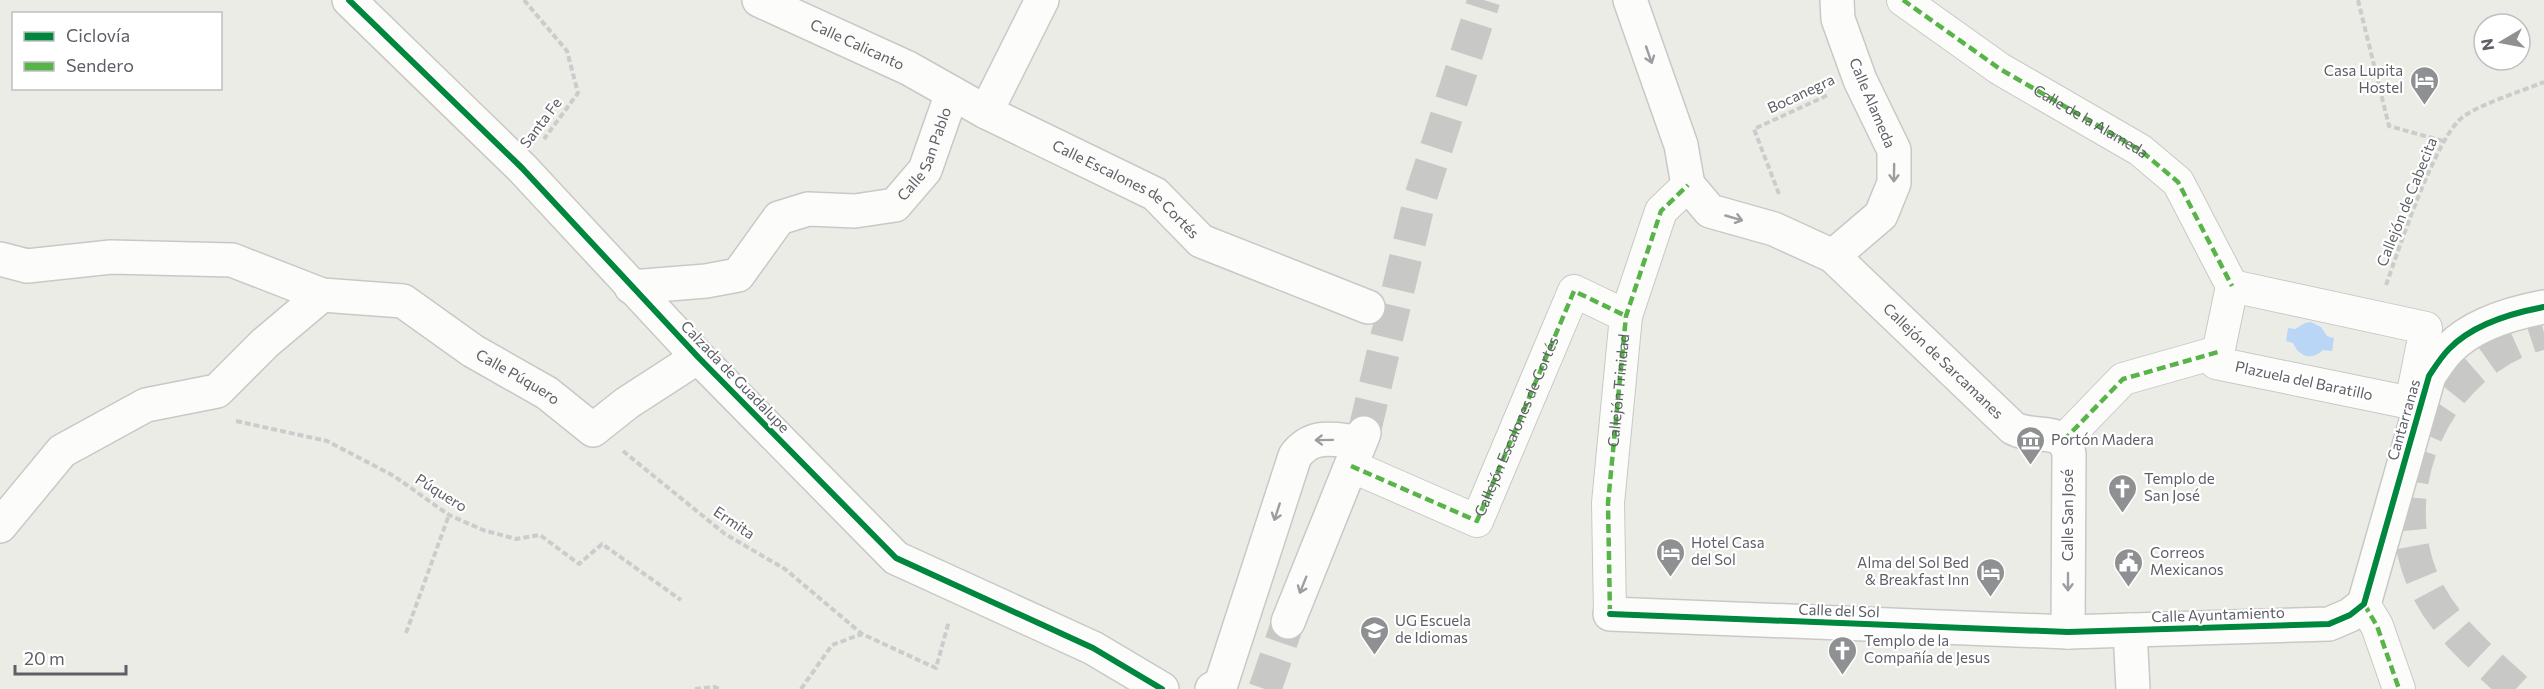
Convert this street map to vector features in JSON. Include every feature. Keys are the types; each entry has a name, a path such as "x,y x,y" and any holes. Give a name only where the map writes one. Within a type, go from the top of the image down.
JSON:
{"street":[{"name":"Calzada de Guadalupe","path":"349,0 522,168 698,357 896,558 959,589 1093,648 1162,689"},
{"name":"Calle Calicanto","path":"759,0 908,68 952,93"},
{"path":"986,112 1042,0"},
{"path":"1630,0 1681,145 1688,185 1710,211 1774,229 1833,256"},
{"name":"Calle Alameda","path":"1833,256 1881,215 1894,183 1894,150 1860,80 1838,19 1837,0"},
{"name":"Calle de la Alameda","path":"1903,0 2000,69 2140,150 2178,182 2232,286"},
{"name":"Calle Escalones de Cortés","path":"952,93 986,112 1155,194 1201,241 1368,307"},
{"name":"Calle San Pablo","path":"631,287 706,281 738,275 778,218 808,209 855,212 895,205 925,170 952,93"},
{"name":"Callejón Trinidad","path":"1610,614 1608,503 1626,316 1662,211 1688,185"},
{"name":"Callejón de Sarcamanes","path":"1833,256 2013,428 2028,435 2057,436 2063,441"},
{"name":"Calle Púquero","path":"0,259 27,266 111,257 232,260 322,295 403,301 473,351 547,393 593,430"},
{"name":"Plazuela del Baratillo","path":"2232,286 2374,317 2426,328 2410,403 2216,363 2232,286"},
{"name":"Callejón Escalones de Cortés","path":"1358,447 1477,520 1574,291 1626,316"},
{"path":"0,526 62,451 146,405 217,391 322,295"},
{"name":"Cantarranas","path":"2364,604 2429,376 2449,349 2471,332 2499,320 2544,307"},
{"path":"2063,441 2123,379 2218,352"},
{"path":"593,430 627,402 698,357"},
{"path":"1216,686 1295,456 1303,446 1318,439 1358,447 1288,622"},
{"name":"Calle San José","path":"2063,441 2069,454 2068,632"},
{"path":"2364,604 2377,626 2400,689"},
{"name":"Calle Ayuntamiento","path":"2068,632 2329,624 2350,615 2364,604"},
{"name":"Calle del Sol","path":"1610,614 2068,632"},
{"path":"2130,630 2133,689"}],"path":[{"path":"2358,0 2389,126 2443,141"},
{"path":"406,633 449,515"},
{"path":"801,689 832,645 862,634"},
{"path":"694,689 715,687 719,689"}],"water":[{"path":"2311,322 2321,327 2327,336 2334,338 2332,351 2323,350 2315,356 2306,356 2299,352 2293,343 2286,341 2288,328 2295,329"}],"tunnel":[{"path":"1364,433 1419,202 1484,0"},
{"path":"2516,689 2464,640 2432,599 2424,583 2412,545 2409,506 2415,467 2428,431 2448,397 2475,369 2507,347 2544,333"},
{"path":"1265,689 1288,622"}],"marked path":[{"path":"1903,0 2000,69 2140,150 2178,182 2232,286"},
{"path":"1610,614 1608,503 1626,316 1661,211 1688,185"},
{"path":"1351,466 1477,521 1574,291 1626,316"},
{"path":"2063,441 2123,379 2218,352"},
{"path":"2364,604 2377,626 2399,689"}],"cycle path":[{"path":"349,0 522,168 698,357 896,558 1093,648 1162,689"},
{"path":"1610,614 2068,632 2329,624 2350,615 2364,604 2429,376 2446,352 2469,333 2493,321 2544,307"}],"place":[{"name":"Casa Lupita Hostel","path":"2424,106"},
{"name":"Portón Madera","path":"2030,466"},
{"name":"Templo de San José","path":"2123,514"},
{"name":"Hotel Casa del Sol","path":"1670,578"},
{"name":"Correos Mexicanos","path":"2129,588"},
{"name":"Alma del Sol Bed & Breakfast Inn","path":"1990,598"},
{"name":"UG Escuela de Idiomas","path":"1374,656"},
{"name":"Templo de la Compañía de Jesus","path":"1843,676"}]}
